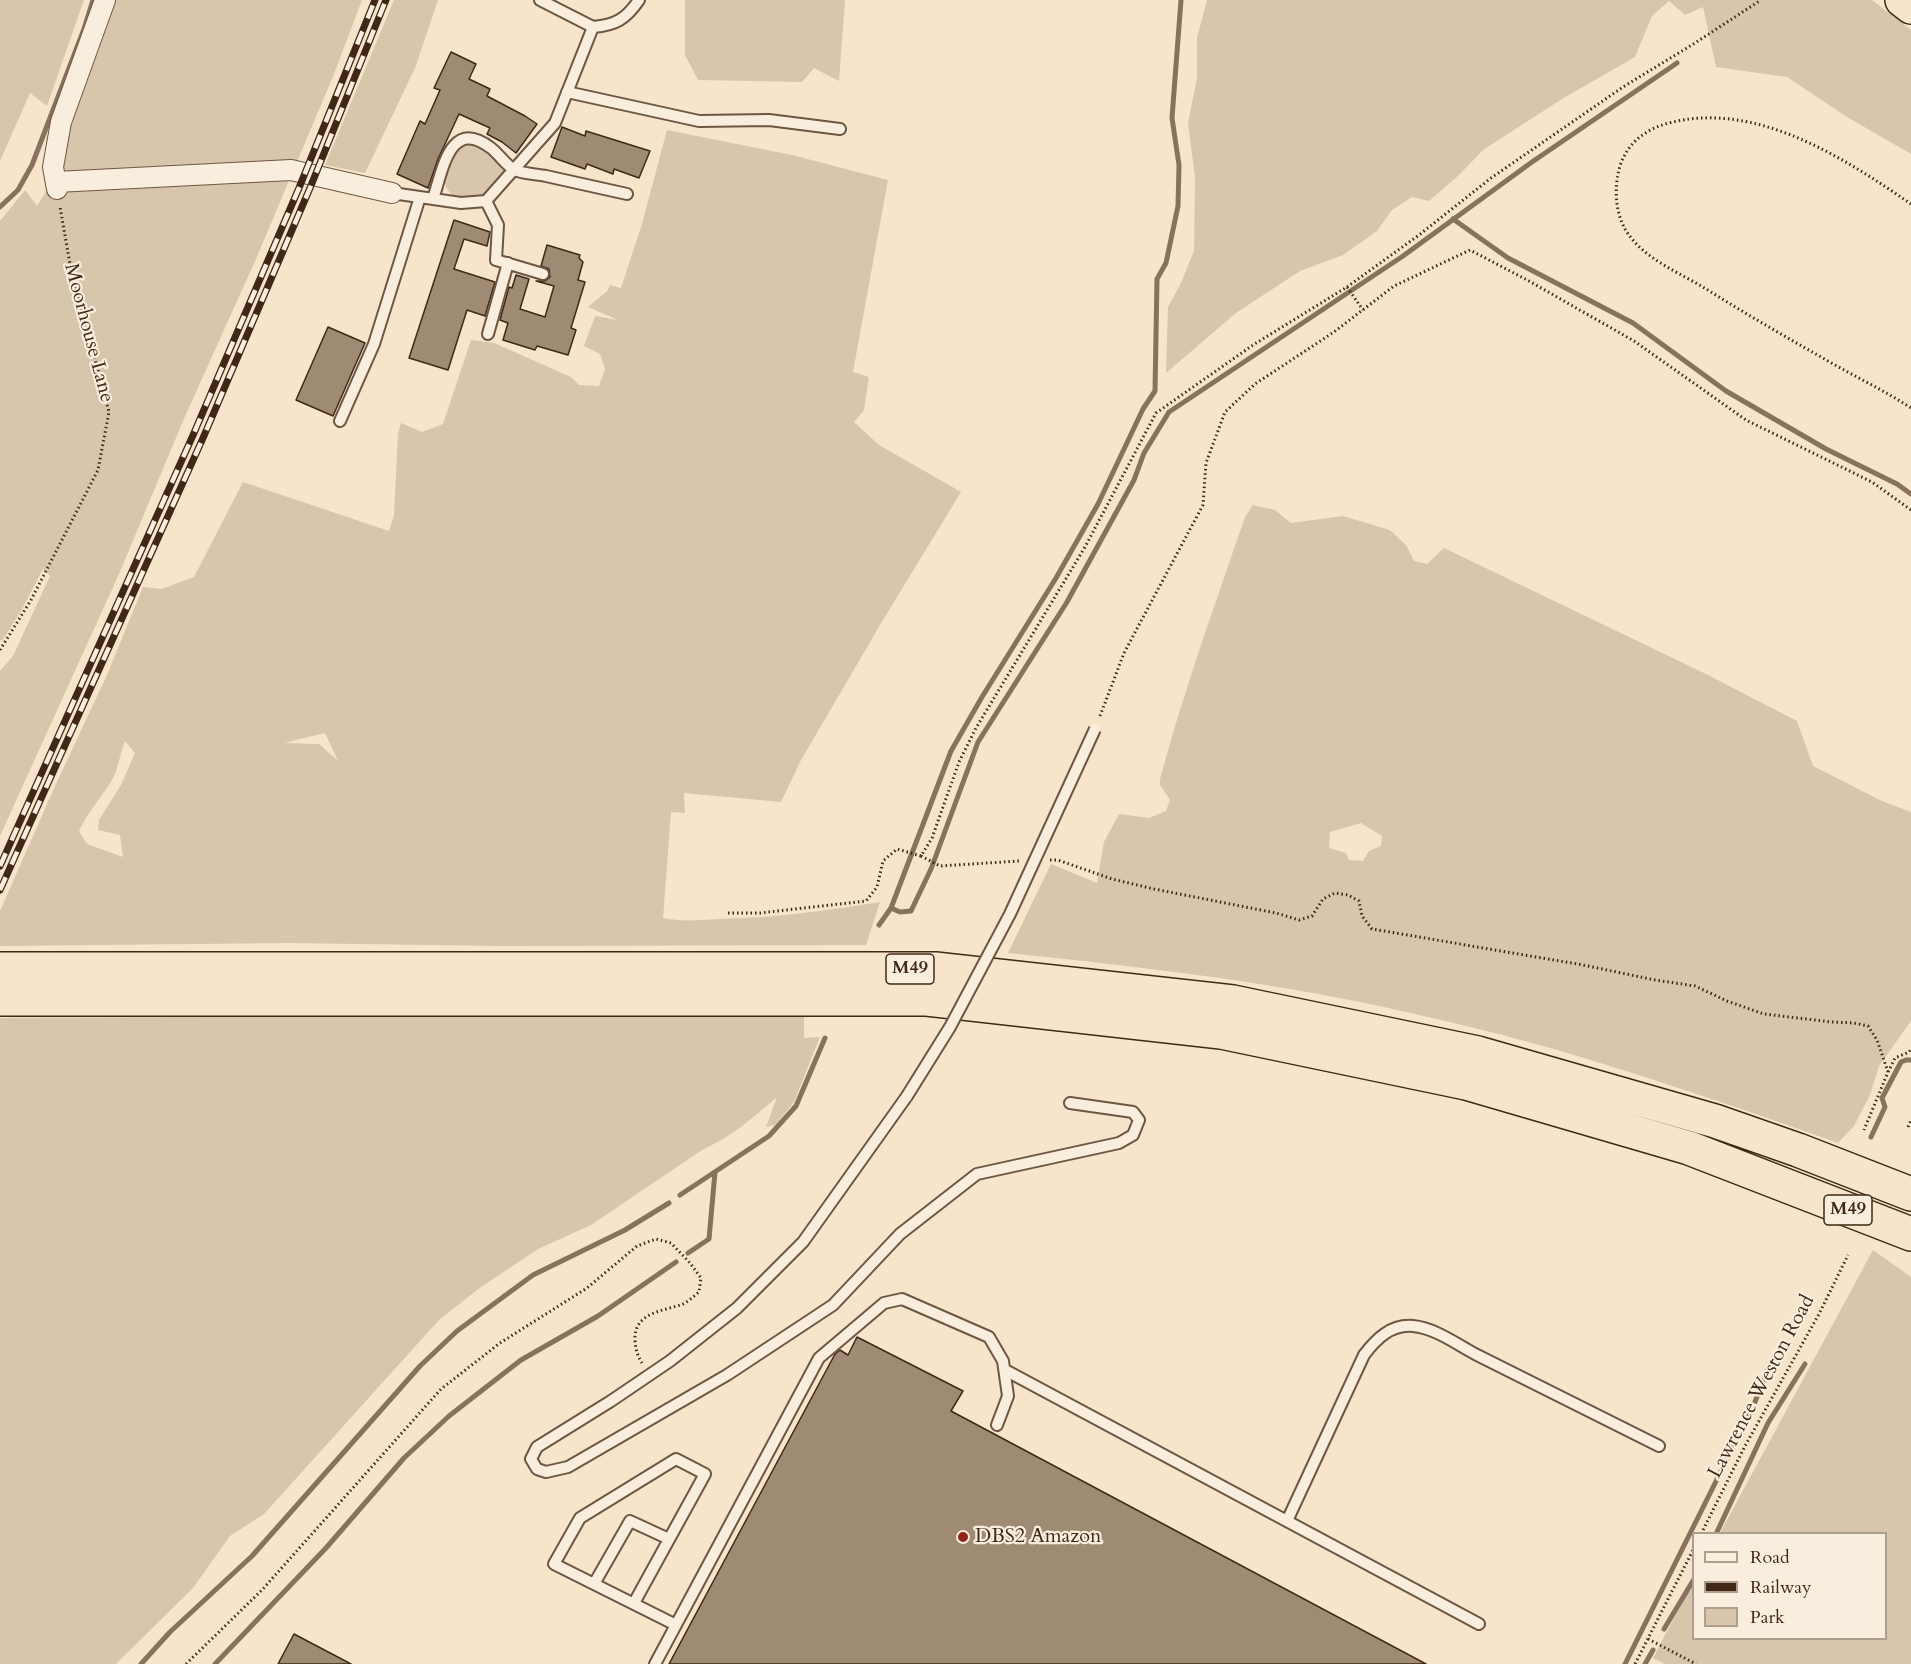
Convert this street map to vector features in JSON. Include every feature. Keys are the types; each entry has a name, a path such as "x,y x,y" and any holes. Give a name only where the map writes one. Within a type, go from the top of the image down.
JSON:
{"highway":[{"path":"1902,0 1911,7"},
{"name":"M49","path":"0,969 935,969 1233,1002 1478,1053 1715,1121 1911,1194"},
{"name":"M49","path":"0,999 927,999 1221,1032 1466,1083 1689,1148 1911,1234"}],"street":[{"path":"105,0 61,122 53,167 56,186 291,170 392,193"}],"lane":[{"path":"540,0 593,27 608,26 630,14 639,0"},
{"path":"392,193 461,203 486,201 555,123 593,27"},
{"path":"567,92 699,121 770,120 840,129"},
{"path":"434,199 449,153 455,144 470,137 479,139 494,150 514,170 627,194"},
{"path":"340,421 374,344 420,198"},
{"path":"486,201 498,225 496,260 543,274"},
{"path":"488,334 508,263"},
{"path":"1070,1103 1133,1112 1139,1120 1133,1135 1119,1143 977,1174 900,1234 833,1305 727,1375 568,1467 546,1472 537,1469 531,1459 537,1447 670,1361 737,1308 802,1242 907,1096 950,1027 1010,914 1095,729"},
{"path":"655,1664 819,1358 884,1303 902,1299 989,1337 1003,1361 1008,1396 997,1425"},
{"path":"1287,1521 1364,1355 1377,1338 1394,1329 1412,1326 1431,1330 1659,1446"},
{"path":"1005,1370 1479,1624"},
{"path":"634,1604 705,1474 676,1459 580,1518 554,1564 634,1604 676,1625"},
{"path":"594,1584 630,1521 669,1539"}],"path":[{"path":"921,856 932,838 959,762 976,728 1085,547 1156,413 1253,345 1347,287 1419,235 1491,178 1623,87 1695,44 1761,0"},
{"path":"1911,204 1823,148 1762,125 1722,118 1684,119 1659,125 1637,138 1623,156 1616,178 1616,200 1621,222 1632,240 1654,258 1773,330 1911,408"},
{"name":"Moorhouse Lane","path":"0,650 31,600 98,470 109,412 69,264 56,186"},
{"path":"1095,729 1124,653 1203,505 1206,463 1225,412 1255,384 1334,332 1394,286 1470,250 1634,341 1746,420 1872,482 1911,510"},
{"path":"1347,287 1363,310"},
{"path":"728,913 760,913 866,901 877,887 883,861 897,849 921,856 940,866 1028,861"},
{"path":"1048,860 1058,860 1112,879 1276,913 1299,920 1312,916 1323,899 1335,893 1348,895 1359,901 1362,916 1372,929 1695,986 1764,1014 1868,1026 1877,1040 1888,1072"},
{"path":"1864,1130 1895,1058 1911,1049"},
{"path":"1908,1127 1911,1120"},
{"path":"186,1664 262,1590 441,1389 500,1343 587,1288 637,1246 656,1239 671,1243 701,1278 699,1292 685,1303 661,1309 641,1320 635,1333 636,1354 649,1375"},
{"name":"Lawrence Weston Road","path":"1702,1532 1745,1446 1820,1314 1848,1255"},
{"path":"1635,1664 1692,1552"},
{"path":"1648,1639 1696,1664"}],"green space":[{"path":"0,0 84,0 47,106 30,93 0,161"},
{"path":"113,0 362,0 334,74 256,259 183,421 119,574 0,836 0,671 13,656 50,576 43,569 21,611 2,641 0,640 0,221 25,190 37,206 50,185 82,83"},
{"path":"394,0 438,0 415,68 365,173 325,165"},
{"path":"685,0 845,0 839,81 814,68 802,82 698,80 685,55"},
{"path":"1207,0 1872,0 1911,30 1911,154 1847,117 1787,77 1716,67 1703,7 1685,15 1669,1 1652,16 1635,57 1562,99 1483,150 1429,201 1412,197 1392,210 1377,231 1343,255 1300,271 1236,313 1166,373 1168,307 1194,251 1195,177 1188,123 1197,78 1197,38"},
{"path":"667,130 792,155 888,180 853,372 869,377 864,410 854,422 879,445 961,492 801,760 781,802 684,793 685,813 671,812 663,918 690,920 759,917 880,902 866,945 504,946 288,943 0,946 0,911 107,675 143,587 162,589 194,577 243,482 389,531 394,515 398,434 401,423 422,432 443,424 471,340 494,343 571,377 579,385 599,386 605,369 600,354 584,346 595,316 618,320 588,307 607,291 610,285 621,288 642,224","holes":["325,733 338,761 319,744 284,743","125,741 135,753 121,785 99,820 98,830 120,835 123,857 87,844 79,831 113,778"]},
{"path":"477,143 487,148 506,170 484,196 466,198 452,195 445,183 451,159 458,147"},
{"path":"1253,505 1275,510 1291,523 1343,516 1390,530 1406,545 1414,561 1427,564 1444,548 1706,674 1797,721 1813,766 1882,801 1911,812 1911,1021 1879,1066 1870,1095 1854,1126 1838,1143 1616,1068 1442,1020 1269,985 1138,967 1008,953 1051,864 1097,883 1104,842 1119,814 1149,818 1166,811 1170,800 1160,785 1160,779 1211,615 1245,517","holes":["1361,823 1382,836 1381,846 1369,851 1363,861 1349,860 1346,853 1329,848 1330,832"]},
{"path":"804,1014 804,1038 820,1037 794,1102 775,1125 766,1127 777,1097 732,1133 702,1150 591,1225 538,1249 481,1287 439,1320 264,1514 230,1536 193,1588 116,1664 0,1664 0,1018"},
{"path":"1873,1250 1911,1277 1911,1664 1665,1664 1653,1658 1692,1584 1692,1640 1887,1640 1887,1532 1721,1532"}],"building":[{"path":"451,52 476,64 469,79 490,89 487,96 537,124 516,153 487,134 490,128 459,114 438,159 428,188 397,174 420,121 425,124 440,90 434,88"},
{"path":"562,127 585,136 586,131 650,151 639,178 614,169 613,174 587,164 585,169 551,157"},
{"path":"454,220 490,232 487,246 464,239 454,269 495,282 485,316 467,310 448,370 409,358"},
{"path":"547,245 580,255 579,258 583,262 578,280 585,282 571,328 576,330 568,355 537,346 535,350 503,340 508,323 500,320 509,287 512,288 516,275 529,279 520,309 545,317 554,286 536,281 545,281 550,277 549,269 541,266"},
{"path":"328,327 365,343 333,416 296,400"},
{"name":"DBS2 Amazon","path":"857,1337 963,1391 951,1411 1426,1664 669,1664 835,1354 840,1350 848,1355"},
{"path":"294,1634 351,1664 278,1664"}],"waterway":[{"path":"0,207 18,190 32,165 93,0"},
{"path":"879,925 891,908 951,751 1098,504 1143,409 1155,391 1157,279 1166,263 1178,206 1179,165 1172,118 1181,0"},
{"path":"891,908 900,912 911,911 931,869 978,742 1067,602 1134,480 1144,453 1169,412 1403,256 1532,162 1677,63"},
{"path":"1453,219 1508,258 1633,323 1726,391 1826,449 1897,484 1911,494"},
{"path":"680,1195 769,1136 796,1106 825,1038"},
{"path":"1871,1137 1885,1107 1882,1098 1901,1062 1911,1060"},
{"path":"688,1253 709,1239 715,1172"},
{"path":"141,1664 170,1632 252,1556 420,1366 457,1331 533,1275 625,1230 669,1203"},
{"path":"215,1664 326,1548 404,1458 449,1416 521,1360 598,1316 676,1262"},
{"path":"1717,1532 1768,1423 1805,1364"},
{"path":"1625,1664 1753,1407 1769,1366"},
{"path":"1664,1629 1692,1582"},
{"path":"1645,1664 1653,1650"}],"railway":[{"path":"0,866 194,433 299,188 375,0"},
{"path":"0,890 203,438 310,188 386,0"}],"place":[{"name":"DBS2 Amazon","path":"963,1537"}]}
